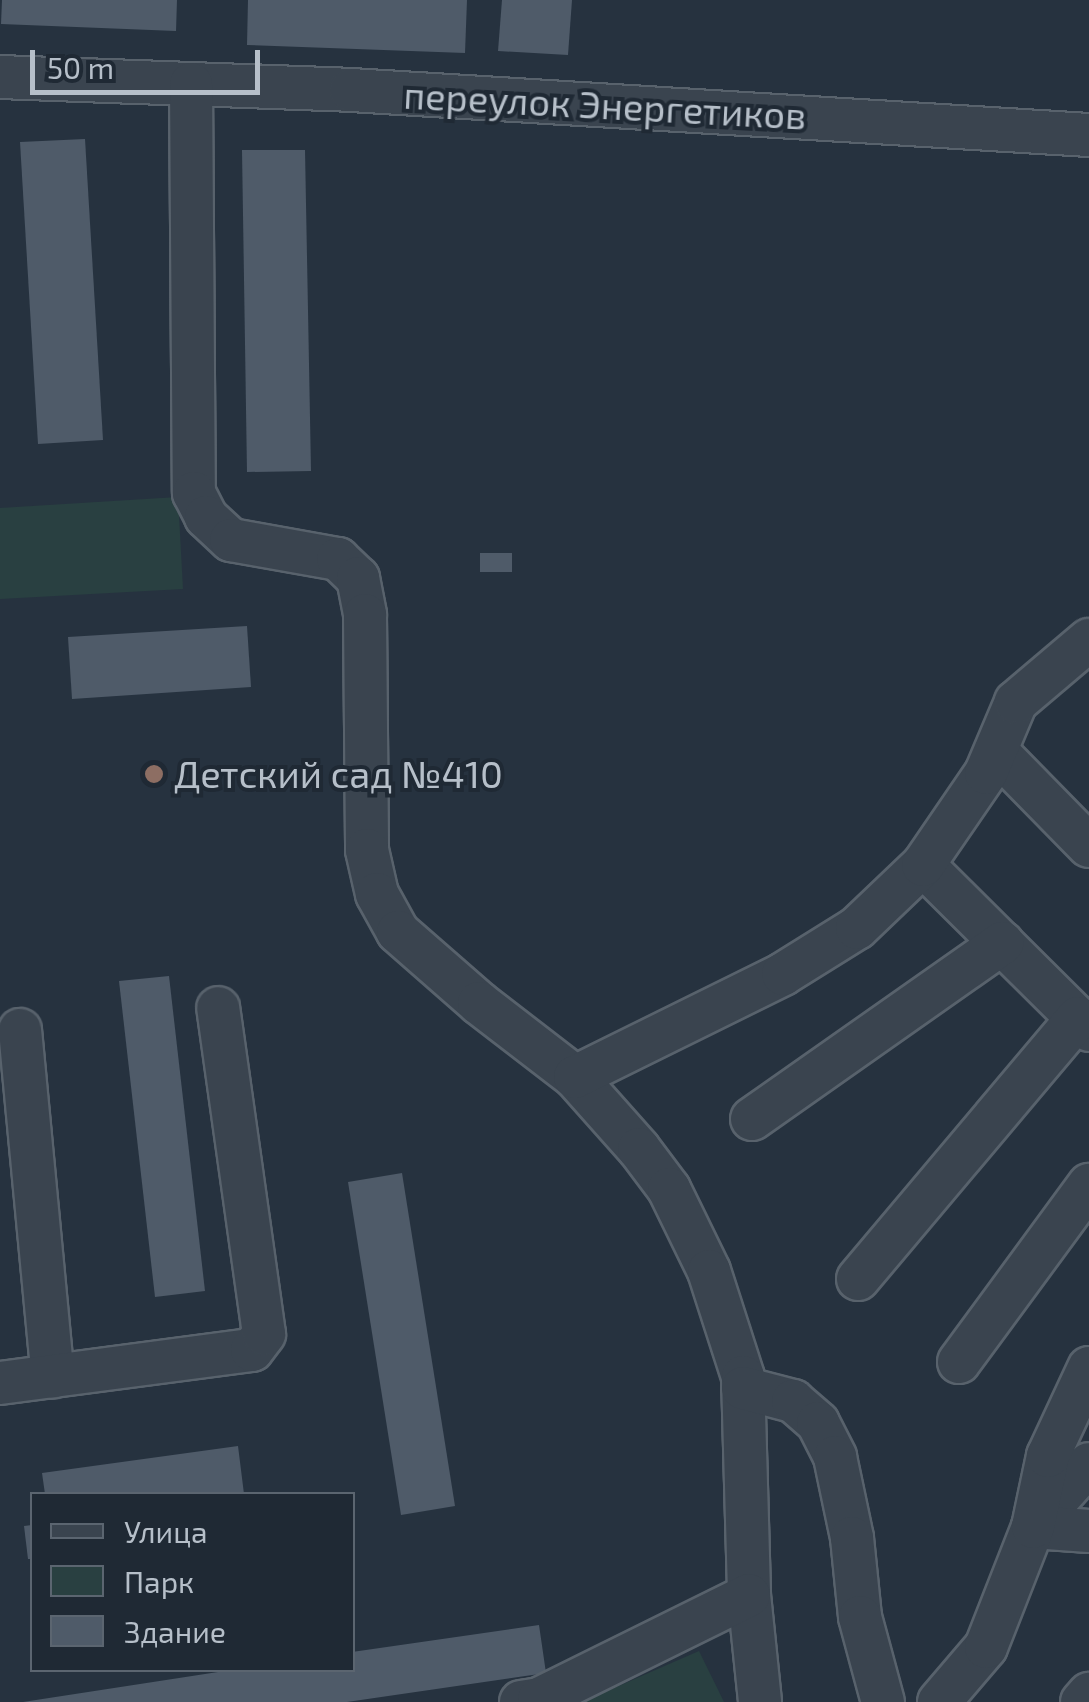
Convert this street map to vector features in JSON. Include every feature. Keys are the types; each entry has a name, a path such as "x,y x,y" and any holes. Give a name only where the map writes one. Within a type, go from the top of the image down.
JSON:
{"street":[{"name":"переулок Энергетиков","path":"0,77 674,108 1089,135"},
{"path":"191,84 194,493 206,517 232,540 338,559 358,578 364,615 367,850 378,894 398,932 575,1077 670,1189 708,1270 743,1388 749,1595 760,1702"},
{"path":"575,1077 782,974 857,928 923,865 986,773 1016,702 1089,640"},
{"path":"996,751 1089,846"},
{"path":"858,1279 1083,1024 923,865"},
{"path":"752,1119 1002,943"},
{"path":"0,1383 252,1350 264,1334 218,1008"},
{"path":"20,1030 53,1376"},
{"path":"958,1362 1089,1185"},
{"path":"939,1702 986,1647 1033,1527 1048,1456 1089,1368"},
{"path":"743,1388 793,1401 818,1423 835,1458 852,1538 860,1616 883,1702"},
{"path":"1033,1527 1089,1464"},
{"path":"1033,1527 1089,1531"},
{"path":"521,1702 539,1699 749,1595"},
{"path":"1082,1702 1089,1694"}],"green space":[{"path":"178,497 183,589 0,599 0,508"},
{"path":"699,1651 724,1702 582,1702"}],"building":[{"path":"2,0 177,0 176,31 1,24"},
{"path":"248,0 467,0 465,53 247,45"},
{"path":"502,0 572,0 568,55 498,51"},
{"path":"85,139 103,440 38,444 20,142"},
{"path":"242,150 305,150 311,471 247,472"},
{"path":"480,553 512,553 512,572 480,572"},
{"path":"247,626 251,687 72,699 68,637"},
{"path":"169,976 205,1291 155,1297 119,981"},
{"path":"402,1173 455,1506 401,1515 348,1182"},
{"path":"238,1446 244,1492 45,1492 42,1473"},
{"path":"30,1525 30,1559 28,1559 24,1526"},
{"path":"539,1625 546,1673 347,1702 23,1702 218,1672 355,1672 355,1652"}],"place":[{"name":"Детский сад №410","path":"154,774"}]}
